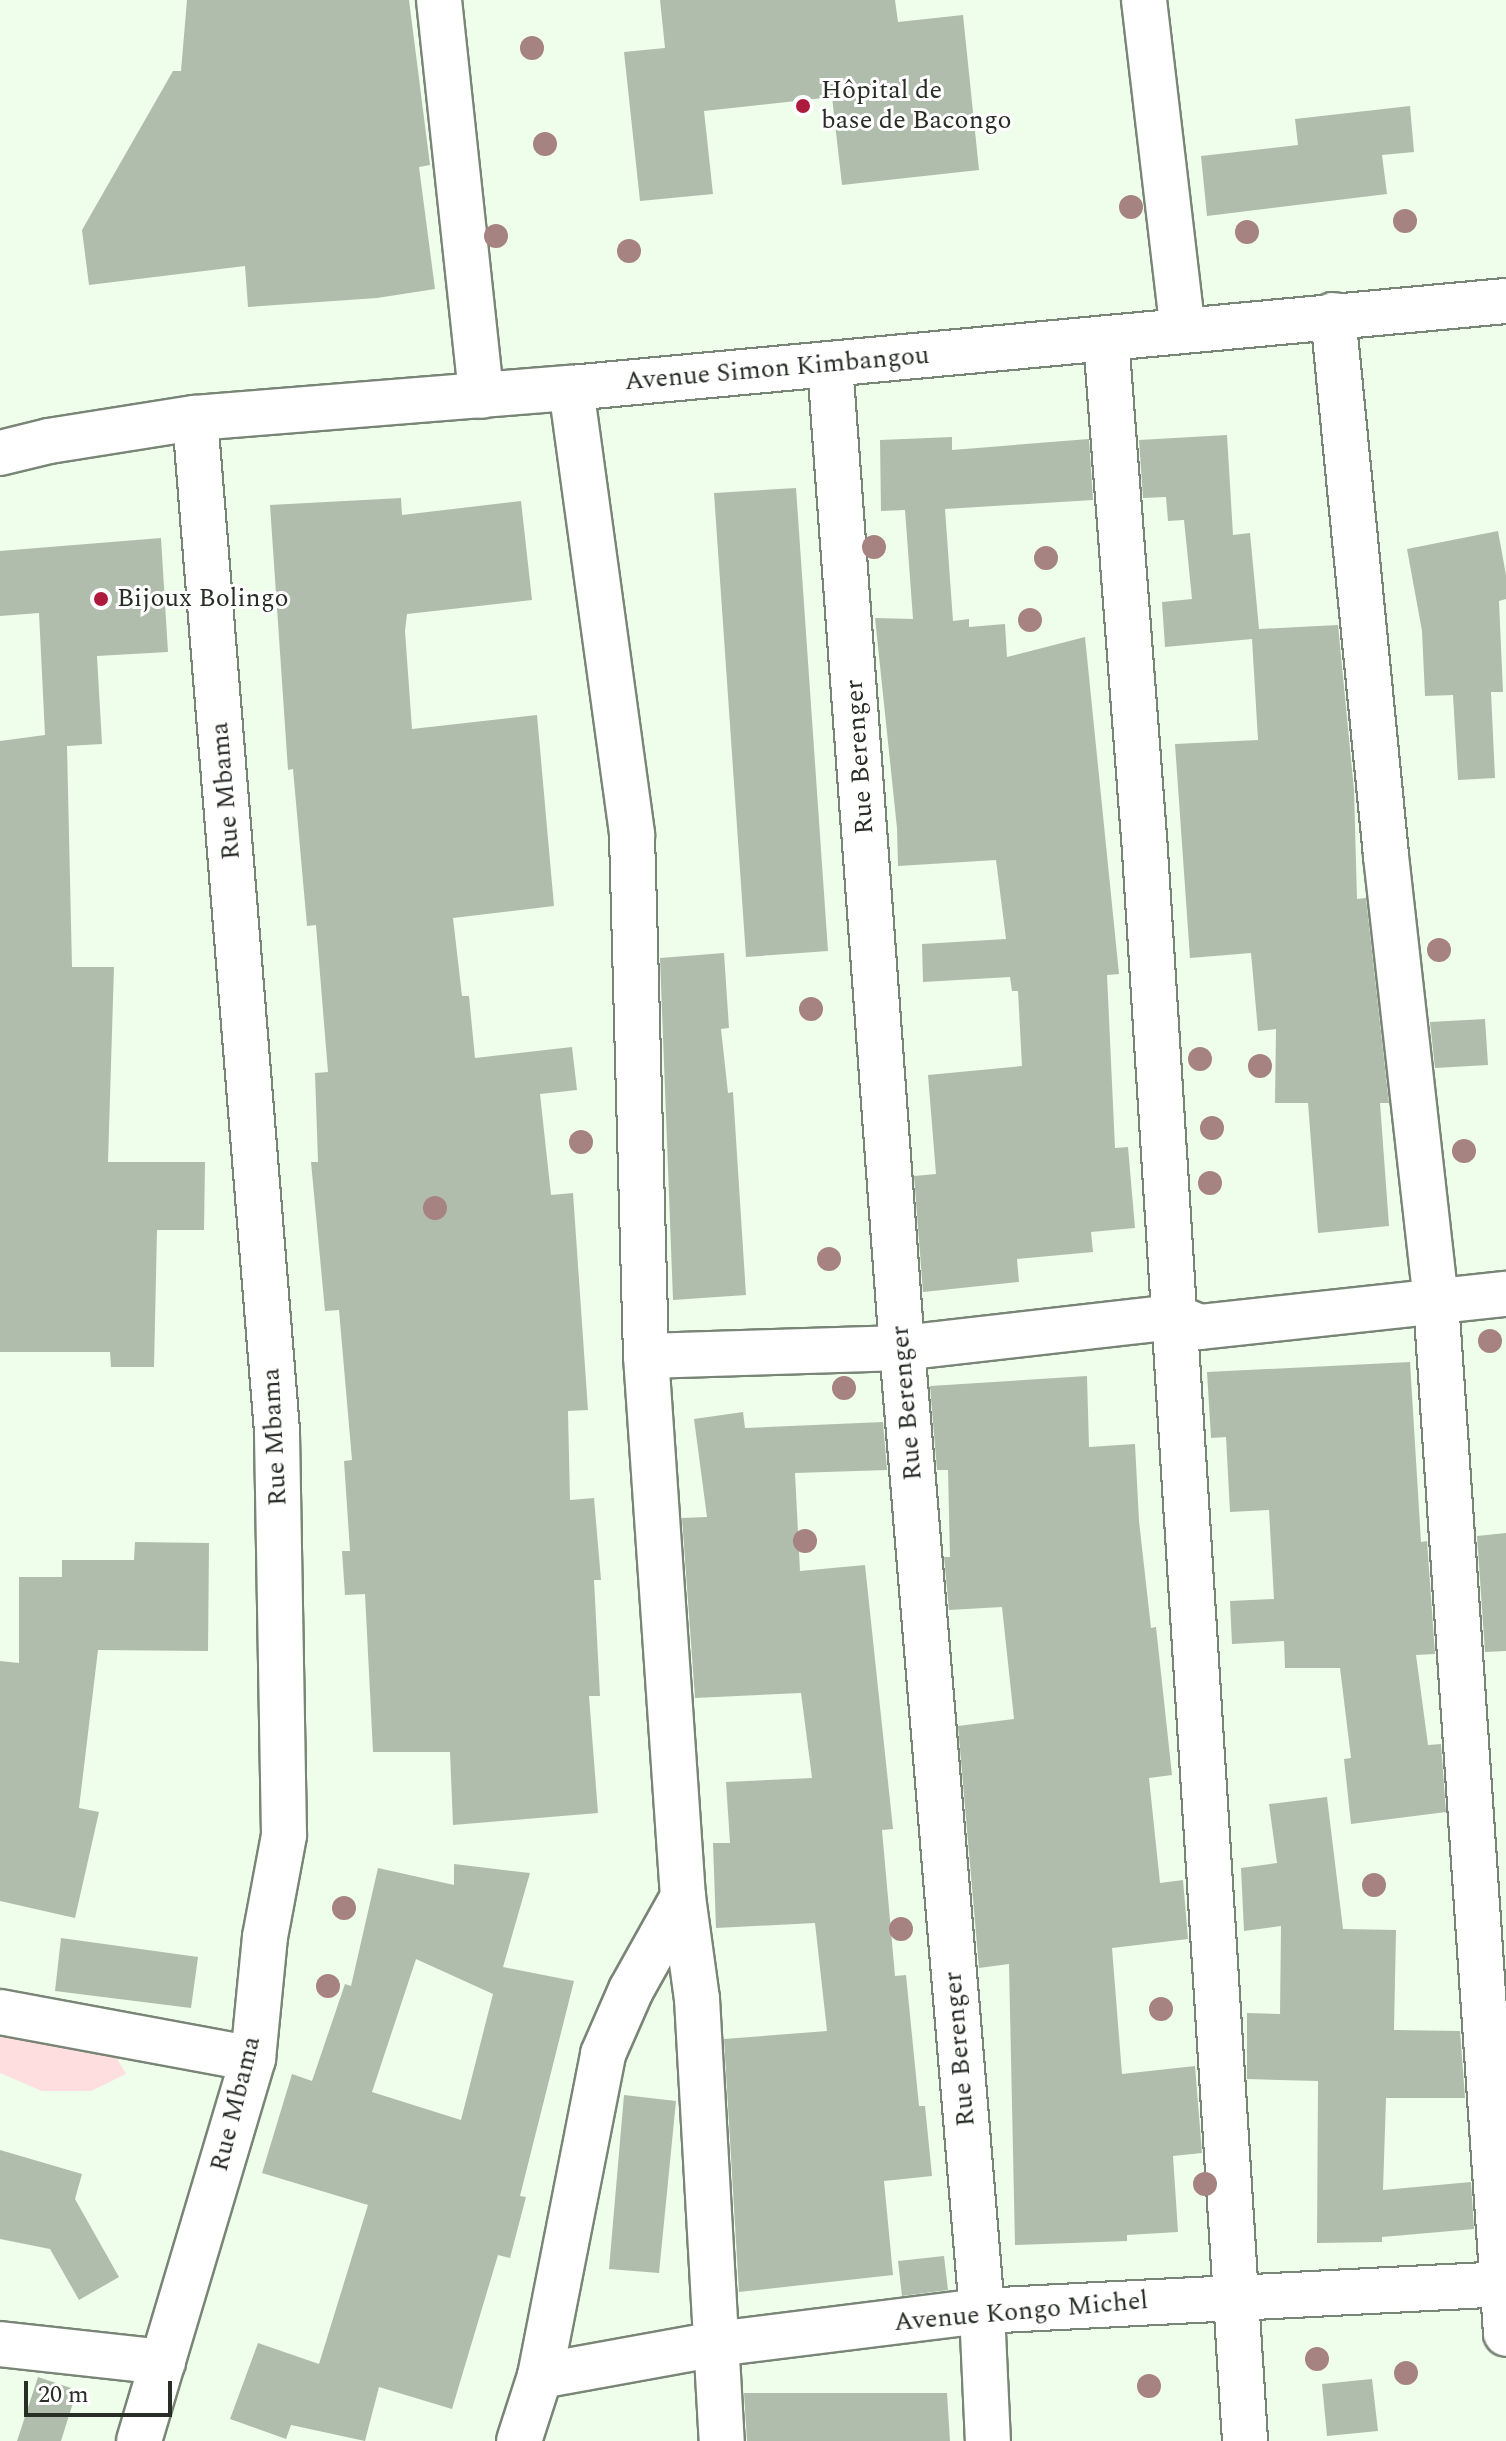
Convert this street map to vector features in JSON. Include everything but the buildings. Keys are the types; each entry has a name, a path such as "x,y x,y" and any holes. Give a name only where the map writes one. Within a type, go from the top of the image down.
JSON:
{"street":[{"path":"439,0 481,396"},
{"path":"1144,0 1183,331"},
{"name":"Avenue Simon Kimbangou","path":"0,453 49,441 195,418 830,365 1506,301"},
{"path":"1333,315 1386,856 1436,1301 1506,2334"},
{"path":"1106,339 1175,1317 1245,2441"},
{"name":"Rue Berenger","path":"830,365 902,1348 982,2311 988,2441"},
{"path":"571,388 632,835 646,1356 683,1897 697,1999 722,2441"},
{"name":"Rue Mbama","path":"139,2441 253,2059 265,1937 284,1835 277,1431 195,418"},
{"name":"Avenue Simon Kimbangou","path":"0,436 49,441"},
{"path":"646,1356 902,1348 1175,1317 1200,1327 1506,1294"},
{"path":"519,2441 540,2376 603,2054 631,1990 683,1897"},
{"path":"0,2012 253,2059"},
{"name":"Avenue Kongo Michel","path":"540,2376 716,2344 982,2311 1504,2284"},
{"path":"0,2344 163,2362"}],"shaded area":[{"path":"0,2024 77,2042 116,2057 126,2074 91,2091 42,2091 0,2073"}],"place":[{"name":"Hôpital de base de Bacongo","path":"803,106"},
{"name":"Bijoux Bolingo","path":"101,599"}]}
